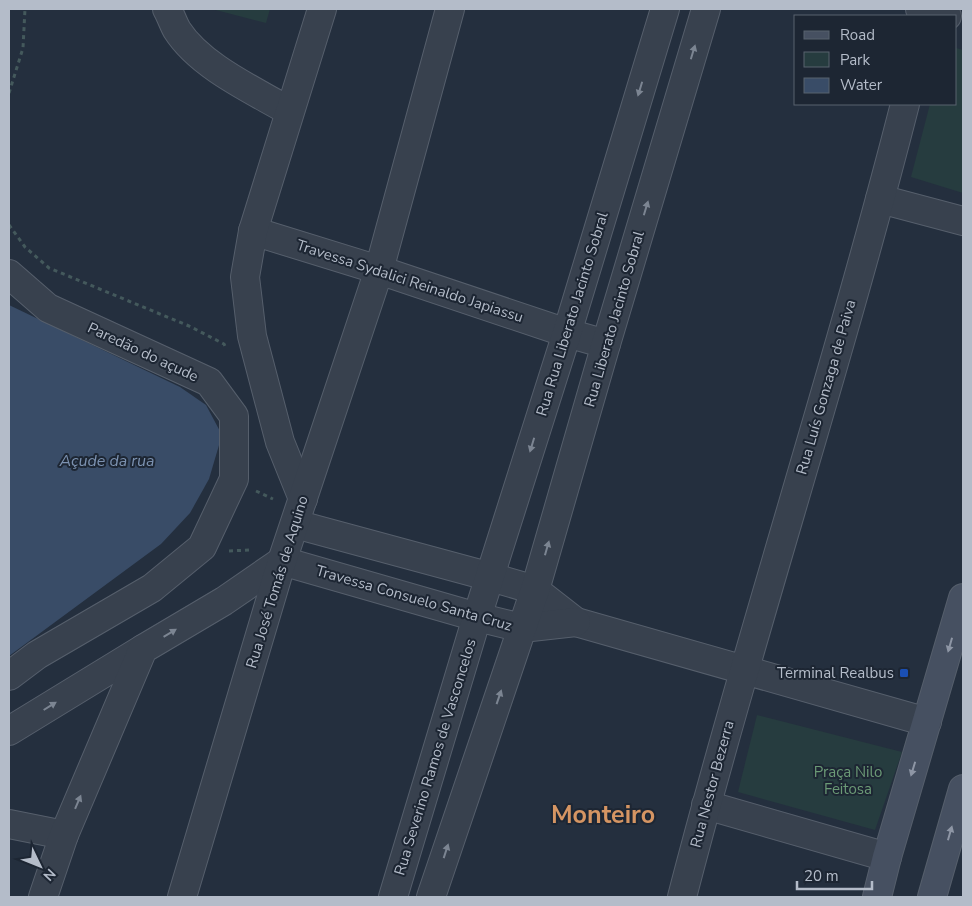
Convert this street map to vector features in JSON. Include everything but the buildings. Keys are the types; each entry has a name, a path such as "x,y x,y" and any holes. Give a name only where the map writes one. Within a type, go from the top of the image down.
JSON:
{"main road":[{"path":"877,897 963,598"},
{"path":"932,897 963,789"}],"street":[{"path":"167,9 178,30 198,53 224,72 289,110"},
{"path":"322,9 289,110 253,231 245,278 252,336 299,512 535,590"},
{"path":"379,270 450,9"},
{"name":"Rua Rua Liberato Jacinto Sobral","path":"477,618 567,333 665,9"},
{"name":"Rua Liberato Jacinto Sobral","path":"522,628 535,590 706,9"},
{"name":"Rua Luís Gonzaga de Paiva","path":"744,670 880,199 905,105"},
{"path":"880,199 963,221"},
{"name":"Travessa Sydalici Reinaldo Japiassu","path":"253,231 606,344"},
{"name":"Rua José Tomás de Aquino","path":"182,897 282,561 379,270"},
{"name":"Paredão do açude","path":"9,274 48,308 209,382 234,416 234,478 202,548 152,588 37,655 9,676"},
{"path":"9,731 224,601 282,561"},
{"name":"Travessa Consuelo Santa Cruz","path":"282,561 477,618 522,628 576,622"},
{"name":"Travessa Consuelo Santa Cruz","path":"535,590 576,622 928,722"},
{"name":"Rua Severino Ramos de Vasconcelos","path":"393,897 477,618"},
{"path":"431,897 522,628"},
{"path":"43,897 64,835 143,649"},
{"name":"Rua Nestor Bezerra","path":"682,897 744,670"},
{"path":"425,794 462,806"},
{"path":"706,805 887,857"},
{"path":"9,824 64,835"}],"path":[{"path":"9,93 24,48 25,9"}],"green space":[{"path":"212,9 270,9 266,23"},
{"path":"957,48 963,50 963,193 911,177 930,105 957,105"},
{"name":"Praça Nilo Feitosa","path":"757,715 902,752 875,830 738,792"}],"water":[{"name":"Açude da rua","path":"9,305 180,387 206,405 222,435 209,479 190,513 161,544 9,656"}],"place":[{"name":"Terminal Realbus","path":"904,673"}],"district":[{"name":"Monteiro","path":"603,814"}]}
